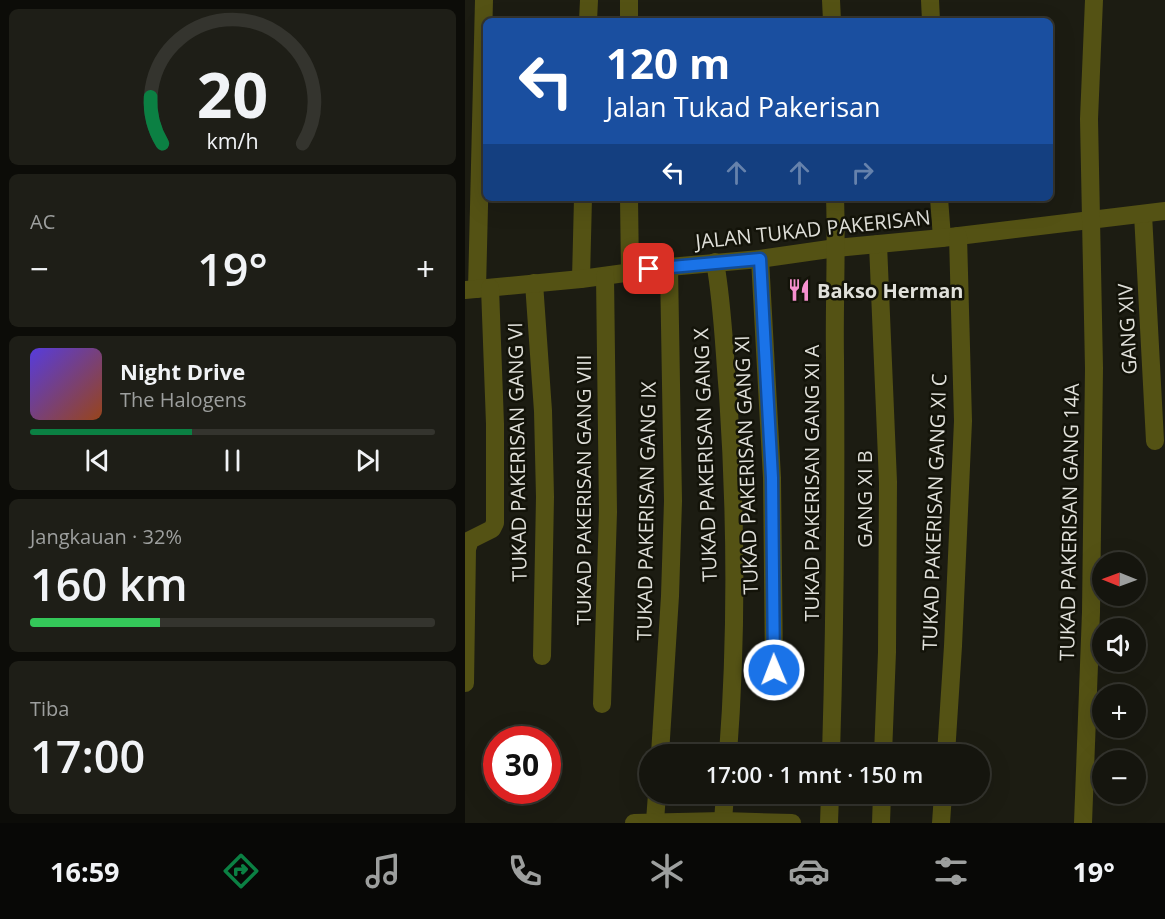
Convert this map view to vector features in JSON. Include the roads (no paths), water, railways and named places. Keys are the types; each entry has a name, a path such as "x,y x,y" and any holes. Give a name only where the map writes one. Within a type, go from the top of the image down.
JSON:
{"street":[{"path":"484,0 484,18"},
{"path":"588,18 589,0"},
{"path":"629,0 629,18"},
{"path":"831,0 832,18"},
{"path":"930,0 931,18"},
{"name":"TUKAD PAKERISAN GANG 14A","path":"1083,823 1091,612 1094,368 1089,126 1094,0"},
{"path":"465,683 467,549 470,540 492,529 495,522 495,424 477,289 483,41"},
{"path":"581,279 583,201"},
{"path":"629,201 630,271"},
{"name":"TUKAD PAKERISAN GANG XI A","path":"831,744 836,462 835,201"},
{"name":"TUKAD PAKERISAN GANG XI C","path":"940,201 950,237 963,421 947,744"},
{"name":"JALAN TUKAD PAKERISAN","path":"477,289 1090,222 1165,211"},
{"name":"GANG XIV","path":"1143,214 1155,441"},
{"name":"GANG XI B","path":"878,244 888,482 887,652 883,744"},
{"name":"TUKAD PAKERISAN GANG XI","path":"760,259 772,478 774,670"},
{"name":"TUKAD PAKERISAN GANG X","path":"715,262 720,288 735,518 729,744"},
{"name":"TUKAD PAKERISAN GANG IX","path":"661,744 670,596 672,501 669,267"},
{"name":"TUKAD PAKERISAN GANG VIII","path":"602,704 608,512 605,276"},
{"name":"TUKAD PAKERISAN GANG VI","path":"534,283 543,411 545,497 542,656"},
{"path":"655,821 656,804"},
{"path":"723,821 724,804"},
{"path":"829,823 830,804"},
{"path":"881,823 882,804"},
{"path":"942,823 943,804"},
{"path":"634,823 655,821 792,823"}],"place":[{"name":"Bakso Herman","path":"799,290"}]}
